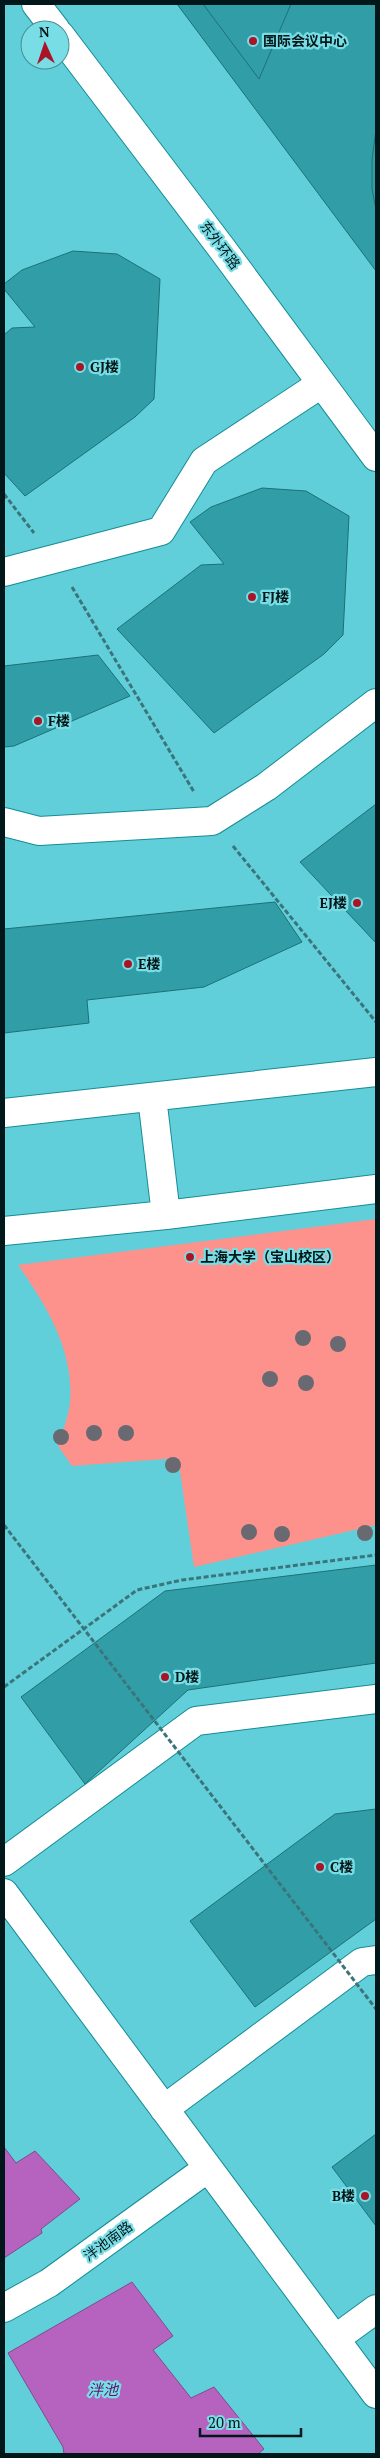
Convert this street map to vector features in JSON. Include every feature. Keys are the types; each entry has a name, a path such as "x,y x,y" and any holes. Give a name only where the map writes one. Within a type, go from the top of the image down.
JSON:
{"street":[{"name":"东外环路","path":"70,48 224,250 376,457"},
{"path":"4,572 161,531 204,461 321,384"},
{"path":"4,822 39,831 212,821 266,787 376,703"},
{"path":"4,1113 376,1072"},
{"path":"152,1096 166,1215"},
{"path":"4,1231 166,1215 376,1189"},
{"path":"4,1862 196,1721 376,1699"},
{"path":"4,1893 376,2394"},
{"path":"164,2109 362,1962 376,1960"},
{"name":"泮池南路","path":"4,2308 49,2283 208,2168"},
{"path":"335,2339 376,2309"}],"path":[{"path":"4,494 55,559 212,821 376,1022"},
{"path":"4,1525 376,2009"},
{"path":"4,1687 138,1590 182,1580 376,1555"}],"shaded area":[{"name":"上海大学（宝山校区）","path":"4,4 376,4 376,2454 4,2454"},
{"path":"376,1219 376,1525 194,1567 178,1458 72,1466 58,1446 70,1401 68,1364 63,1346 48,1312 18,1265"}],"water":[{"path":"4,2147 16,2163 35,2151 80,2199 41,2229 42,2233 4,2258"},
{"name":"泮池","path":"132,2282 173,2336 153,2350 191,2398 214,2387 264,2449 258,2454 64,2454 63,2447 8,2353"}],"building":[{"path":"177,4 376,4 376,271"},
{"name":"国际会议中心","path":"203,4 291,4 259,79"},
{"path":"376,129 376,210 372,189 372,160"},
{"name":"GJ楼","path":"73,251 117,254 160,279 154,399 135,417 25,496 4,473 4,335 12,328 35,327 4,289 4,284 22,270"},
{"name":"FJ楼","path":"262,488 306,491 349,516 343,635 324,654 214,733 117,629 201,565 224,564 190,522 211,507"},
{"name":"F楼","path":"98,655 130,696 14,746 4,747 4,666"},
{"name":"EJ楼","path":"376,804 376,943 300,862"},
{"name":"E楼","path":"275,902 302,942 204,987 87,1000 89,1023 4,1033 4,929"},
{"name":"D楼","path":"376,1565 376,1663 188,1690 85,1784 21,1697 165,1591"},
{"name":"C楼","path":"376,1809 376,1919 255,2007 190,1921 335,1814"},
{"name":"B楼","path":"376,2134 376,2226 332,2167"}],"place":[{"name":"国际会议中心","path":"253,41"},
{"name":"GJ楼","path":"80,367"},
{"name":"FJ楼","path":"252,597"},
{"name":"F楼","path":"38,721"},
{"name":"EJ楼","path":"357,903"},
{"name":"E楼","path":"128,964"},
{"name":"上海大学（宝山校区）","path":"190,1257"},
{"name":"D楼","path":"165,1677"},
{"name":"C楼","path":"320,1867"},
{"name":"B楼","path":"365,2196"}]}
